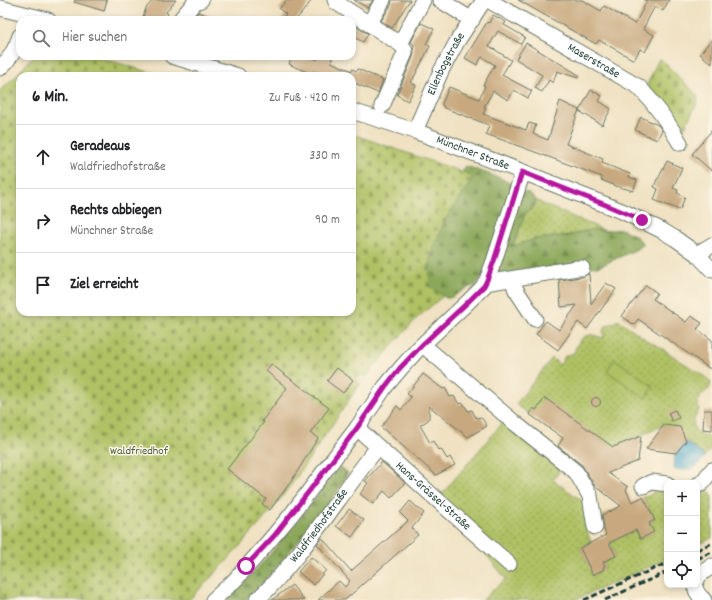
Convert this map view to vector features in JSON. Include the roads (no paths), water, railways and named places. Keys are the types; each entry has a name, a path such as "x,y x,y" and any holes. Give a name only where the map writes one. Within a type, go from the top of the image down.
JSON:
{"street":[{"path":"183,16 195,2 201,0"},
{"path":"335,0 337,3 400,44 405,49 405,53 382,106"},
{"path":"369,24 383,0"},
{"path":"400,44 423,0"},
{"path":"440,0 472,20"},
{"name":"Ellenbogstraße","path":"415,131 441,71 458,40 484,0"},
{"name":"Maserstraße","path":"488,0 639,87 667,121 680,143"},
{"path":"0,8 23,16"},
{"path":"0,68 11,56 16,47"},
{"path":"185,60 225,72"},
{"name":"Münchner Straße","path":"356,112 415,131 642,220 676,239 697,254 712,270"},
{"path":"213,600 234,581 274,536 357,428 400,368 423,344 468,302 485,283 497,254 522,172"},
{"path":"697,254 712,245"},
{"path":"485,283 582,268"},
{"path":"512,279 516,290 535,319"},
{"path":"423,344 516,424 576,472 590,496 595,527"},
{"name":"Hans-Grässel-Straße","path":"357,428 509,564"},
{"name":"Waldfriedhofstraße","path":"257,600 271,587 310,539 378,447"},
{"path":"700,484 712,470"},
{"path":"643,486 652,482 664,484"},
{"path":"700,574 712,566"},
{"path":"695,588 697,594 704,600"}],"water":[{"path":"686,442 705,456 695,467 684,470 674,469 675,453 677,453"}],"railway":[{"path":"700,549 712,543"},
{"path":"700,558 712,552"},
{"path":"584,600 664,564"},
{"path":"605,600 664,573"}],"park label":[{"name":"Waldfriedhof","path":"139,451"}]}
